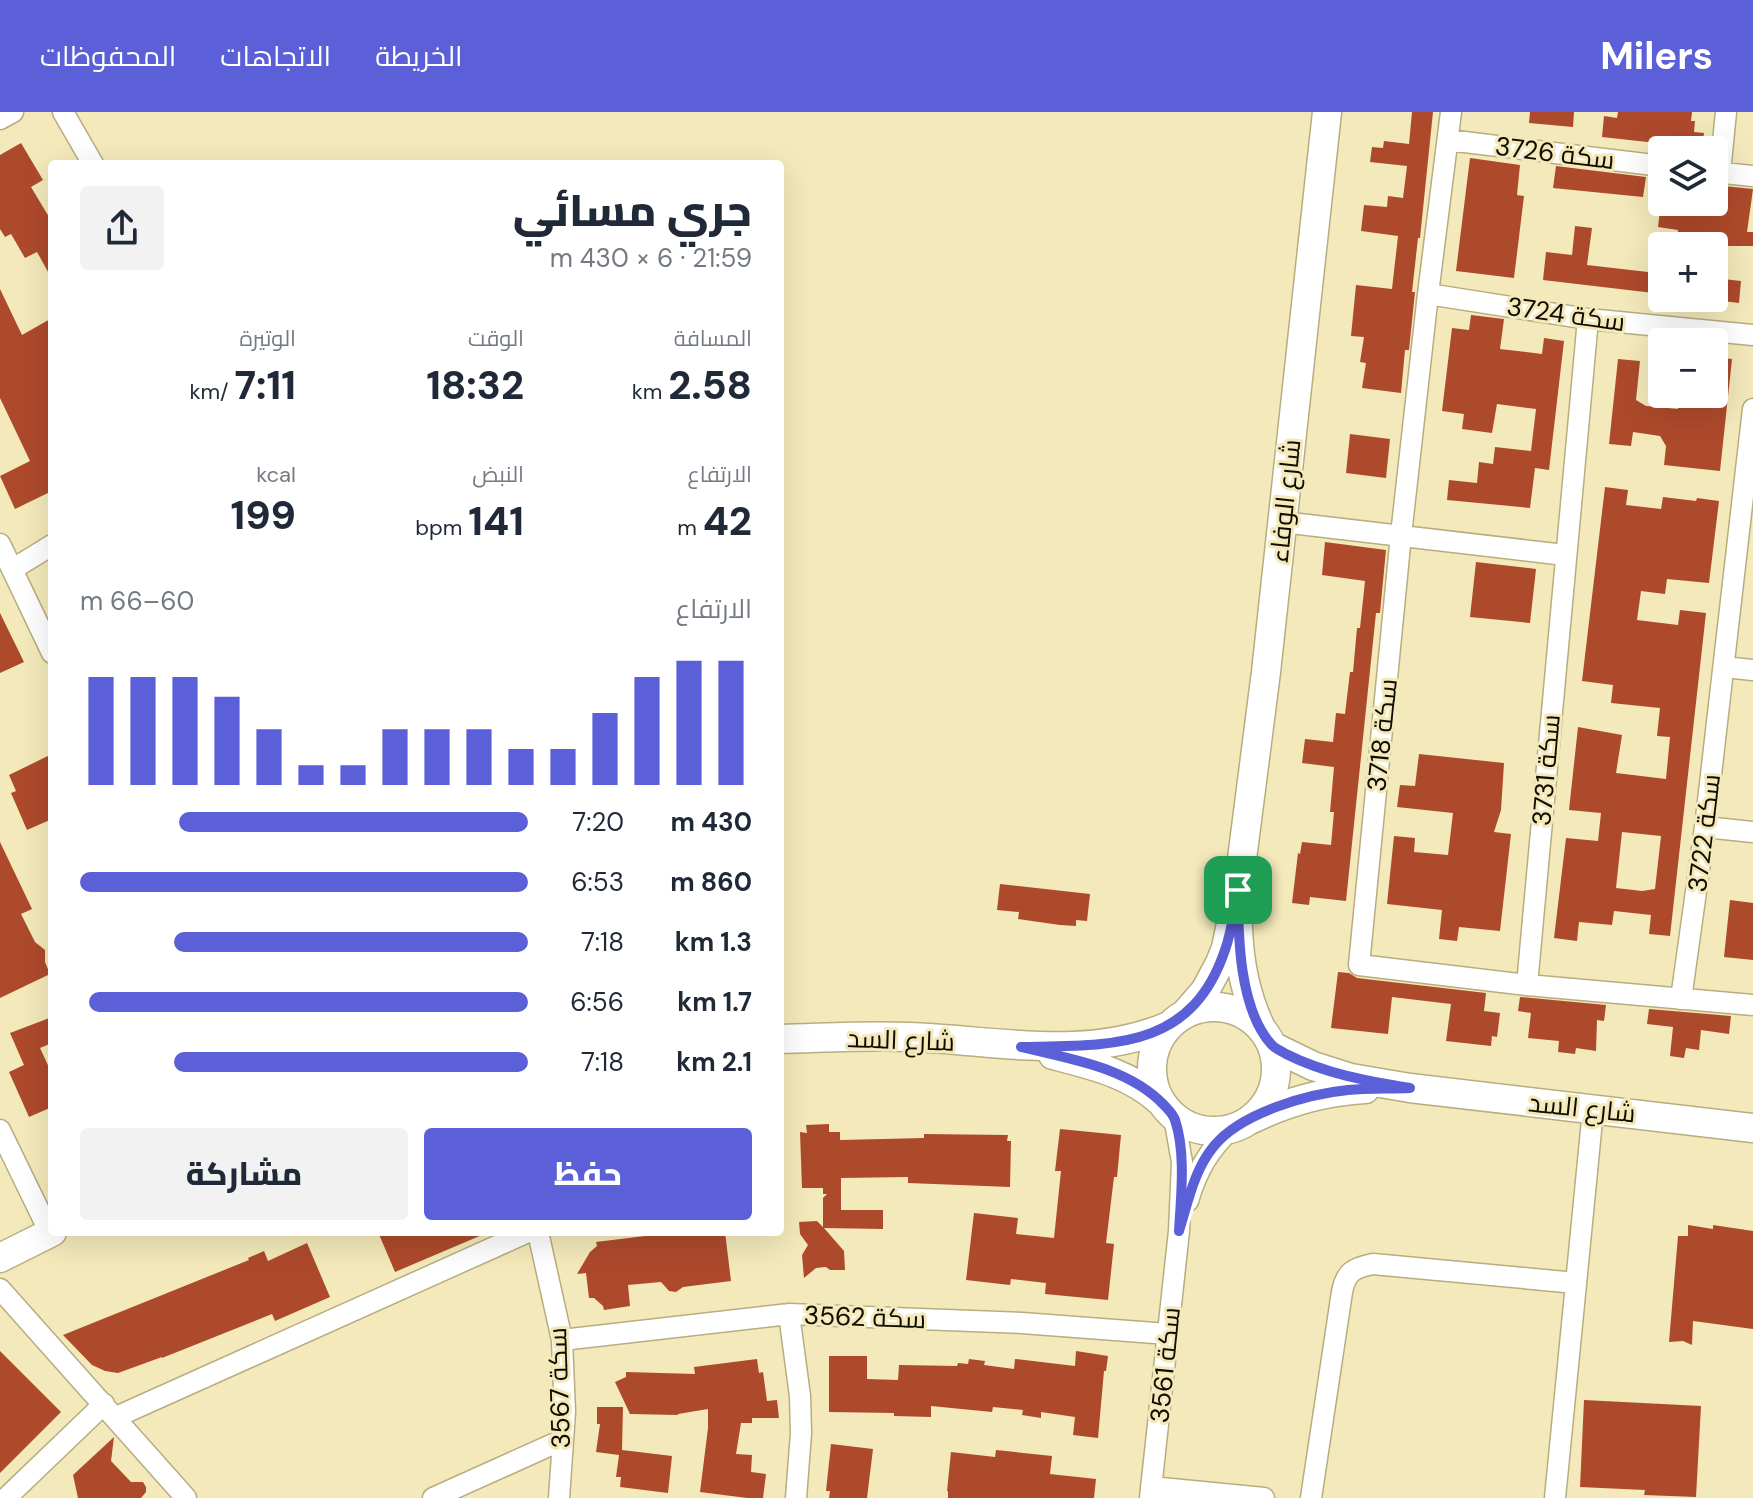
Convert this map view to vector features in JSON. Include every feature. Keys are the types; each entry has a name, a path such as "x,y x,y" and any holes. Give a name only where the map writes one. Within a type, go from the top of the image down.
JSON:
{"street":[{"path":"0,119 13,112"},
{"path":"63,112 91,160"},
{"name":"شارع الوفاء","path":"1177,1020 1205,991 1220,963 1238,890 1266,672 1327,112"},
{"name":"سكة 3718","path":"1451,112 1401,535 1359,965 1527,985 1753,1005"},
{"path":"1722,136 1726,112"},
{"name":"سكة 3726","path":"1448,140 1648,164"},
{"path":"1728,173 1753,176"},
{"name":"سكة 3724","path":"1428,294 1588,319 1753,335"},
{"name":"سكة 3731","path":"1527,985 1588,319"},
{"name":"سكة 3722","path":"1681,999 1705,827 1753,409"},
{"path":"1282,522 1565,555"},
{"path":"0,544 48,644"},
{"path":"13,569 48,547"},
{"path":"1724,667 1753,670"},
{"path":"1705,827 1753,832"},
{"name":"شارع الوفاء","path":"1238,890 1242,966 1251,1003 1266,1037"},
{"path":"1205,1008 1226,1008 1245,1015 1266,1037 1276,1066 1274,1086 1264,1105 1241,1124 1212,1131 1192,1127 1168,1109 1153,1083 1152,1063 1157,1043 1177,1020 1205,1008"},
{"name":"شارع السد","path":"784,1039 909,1037 1021,1047 1085,1045 1122,1042 1154,1033 1177,1020"},
{"name":"شارع السد","path":"1266,1037 1303,1062 1351,1078 1410,1088 1753,1128"},
{"name":"شارع السد","path":"1021,1047 1106,1070 1150,1092 1168,1109"},
{"name":"شارع السد","path":"1241,1124 1272,1109 1332,1092 1410,1088"},
{"name":"سكة 3561","path":"1150,1493 1179,1231 1182,1162 1168,1109"},
{"path":"1555,1498 1593,1110"},
{"name":"سكة 3561","path":"1179,1231 1201,1167 1214,1145 1241,1124"},
{"path":"0,1130 48,1226"},
{"path":"0,1258 48,1234"},
{"path":"6,1498 110,1410 519,1236"},
{"name":"سكة 3567","path":"539,1236 562,1340 565,1412 559,1498"},
{"path":"1311,1498 1342,1292 1350,1272 1373,1264 1576,1283"},
{"path":"0,1289 186,1498"},
{"path":"789,1314 800,1396 801,1433 796,1498"},
{"name":"سكة 3562","path":"562,1340 789,1314 1022,1323 1168,1334"},
{"path":"433,1498 562,1440"},
{"path":"1150,1493 1264,1498"}],"building":[{"path":"1412,112 1433,112 1412,292 1415,292 1409,350 1405,350 1401,393 1362,388 1366,363 1360,362 1364,337 1351,336 1356,285 1392,289 1398,236 1361,231 1364,205 1387,207 1388,196 1403,198 1407,166 1370,162 1372,147 1383,148 1384,141 1409,144"},
{"path":"1530,112 1574,112 1573,127 1529,123"},
{"path":"1618,112 1692,112 1694,132 1704,133 1704,136 1648,136 1648,142 1602,137 1604,116 1617,118"},
{"path":"21,143 43,180 31,187 48,215 48,272 37,252 25,258 11,234 5,237 0,229 0,155"},
{"path":"1470,158 1520,165 1517,195 1524,196 1514,278 1456,271"},
{"path":"1556,166 1646,177 1643,197 1553,188"},
{"path":"1728,186 1753,189 1747,232 1753,232 1753,246 1728,246 1728,232 1678,232 1658,227 1659,216 1728,216"},
{"path":"1575,226 1592,228 1587,265 1648,272 1648,292 1543,280 1546,252 1572,255"},
{"path":"1728,280 1741,281 1739,303 1728,302"},
{"path":"0,289 22,335 48,320 48,493 15,509 0,476 30,461 0,398"},
{"path":"1471,315 1504,319 1500,349 1542,354 1544,338 1564,341 1549,470 1535,468 1530,508 1447,500 1449,480 1477,483 1479,462 1493,464 1495,447 1531,451 1536,409 1497,404 1492,433 1462,429 1464,414 1442,411 1452,328 1469,330"},
{"path":"1618,359 1640,361 1636,400 1648,408 1727,408 1720,471 1664,465 1666,446 1660,436 1633,432 1631,446 1609,444"},
{"path":"1728,359 1732,359 1728,396"},
{"path":"1350,434 1390,439 1386,478 1346,473"},
{"path":"1605,487 1628,490 1626,505 1661,509 1663,497 1719,501 1709,583 1667,579 1665,594 1641,591 1637,620 1678,625 1680,610 1706,613 1670,936 1649,934 1651,915 1614,911 1612,925 1579,922 1577,941 1554,938 1566,838 1598,841 1601,813 1569,810 1578,727 1622,735 1616,773 1666,779 1670,737 1657,736 1660,708 1611,703 1613,685 1582,681","holes":["1622,832 1661,836 1655,889 1616,888"]},
{"path":"1325,542 1386,550 1380,613 1376,613 1346,901 1310,897 1309,905 1292,903 1298,853 1302,842 1331,845 1334,767 1302,763 1305,739 1333,742 1336,713 1345,714 1365,581 1322,575"},
{"path":"1476,562 1536,569 1530,623 1470,617"},
{"path":"0,613 24,662 0,673"},
{"path":"1419,754 1504,763 1501,810 1494,832 1511,834 1500,931 1459,927 1457,941 1439,939 1442,910 1387,904 1394,836 1415,838 1414,852 1448,855 1453,813 1397,807 1400,785 1415,786"},
{"path":"48,756 48,821 27,830 11,793 16,791 9,775"},
{"path":"0,842 32,909 21,914 35,942 45,950 48,975 0,998"},
{"path":"1000,884 1090,894 1087,921 1076,920 1076,926 1018,919 1019,912 997,910"},
{"path":"1730,900 1753,903 1753,960 1724,957"},
{"path":"1338,972 1357,978 1486,993 1484,1011 1500,1013 1497,1037 1492,1036 1491,1046 1446,1041 1451,1004 1392,997 1388,1034 1331,1028"},
{"path":"1520,997 1606,1005 1604,1021 1597,1020 1596,1051 1576,1048 1575,1054 1558,1052 1559,1041 1528,1038 1531,1013 1518,1011"},
{"path":"1649,1009 1731,1016 1729,1034 1701,1030 1699,1050 1686,1048 1684,1058 1670,1056 1673,1027 1647,1024"},
{"path":"48,1019 48,1045 40,1048 48,1065 48,1109 29,1117 9,1072 24,1065 10,1033"},
{"path":"829,1124 829,1132 840,1132 840,1140 924,1138 924,1134 1008,1135 1007,1141 1011,1141 1010,1187 908,1183 908,1177 841,1178 841,1210 883,1210 883,1229 824,1228 844,1251 845,1270 816,1268 804,1278 802,1255 808,1245 800,1234 799,1222 817,1221 823,1227 823,1198 827,1194 823,1194 823,1188 802,1188 800,1132 807,1133 806,1125"},
{"path":"1060,1129 1121,1135 1106,1243 1114,1244 1108,1300 1045,1294 1046,1283 1011,1279 1010,1285 966,1280 974,1213 1018,1218 1016,1234 1054,1238 1061,1171 1055,1171"},
{"path":"1688,1225 1753,1231 1753,1329 1693,1321 1692,1345 1683,1341 1669,1342 1678,1236 1688,1236"},
{"path":"380,1236 480,1236 395,1272"},
{"path":"645,1236 725,1236 731,1281 683,1287 676,1292 669,1291 661,1282 628,1285 630,1306 604,1310 594,1298 589,1298 586,1273 577,1274 597,1246 596,1242"},
{"path":"307,1243 330,1297 275,1321 272,1314 118,1373 92,1365 63,1335 249,1260 264,1251 268,1261"},
{"path":"0,1351 61,1412 0,1473"},
{"path":"1076,1351 1108,1356 1098,1438 1073,1435 1075,1417 1041,1412 1041,1418 1022,1415 1023,1410 993,1407 992,1412 931,1406 931,1417 829,1412 829,1356 867,1356 867,1379 898,1380 899,1365 957,1366 958,1363 968,1364 969,1359 985,1361 984,1365 1014,1369 1015,1359 1075,1366"},
{"path":"757,1359 759,1373 763,1372 767,1401 777,1400 779,1418 752,1418 752,1423 741,1423 736,1454 752,1455 751,1472 766,1474 763,1498 700,1492 708,1409 678,1415 630,1414 615,1382 626,1377 626,1372 695,1374 694,1367"},
{"path":"1584,1400 1701,1406 1696,1497 1644,1495 1645,1490 1580,1487"},
{"path":"597,1407 623,1407 622,1450 672,1456 668,1493 620,1487 621,1477 616,1477 619,1455 596,1452 600,1424 597,1424"},
{"path":"114,1437 111,1461 131,1482 143,1482 146,1492 141,1498 78,1498 73,1475"},
{"path":"831,1444 873,1449 867,1498 829,1498 830,1491 826,1491"},
{"path":"996,1450 1052,1456 1050,1474 1096,1479 1094,1498 948,1498 951,1452 995,1457"}],"route":[{"path":"1238,890 1242,966 1255,1015 1272,1046 1331,1072 1410,1088 1332,1092 1272,1109 1232,1128 1214,1145 1201,1167 1179,1231 1182,1162 1174,1117 1150,1092 1125,1078 1089,1064 1021,1047 1122,1042 1169,1026 1197,1002 1213,978 1226,948 1238,890"}]}
